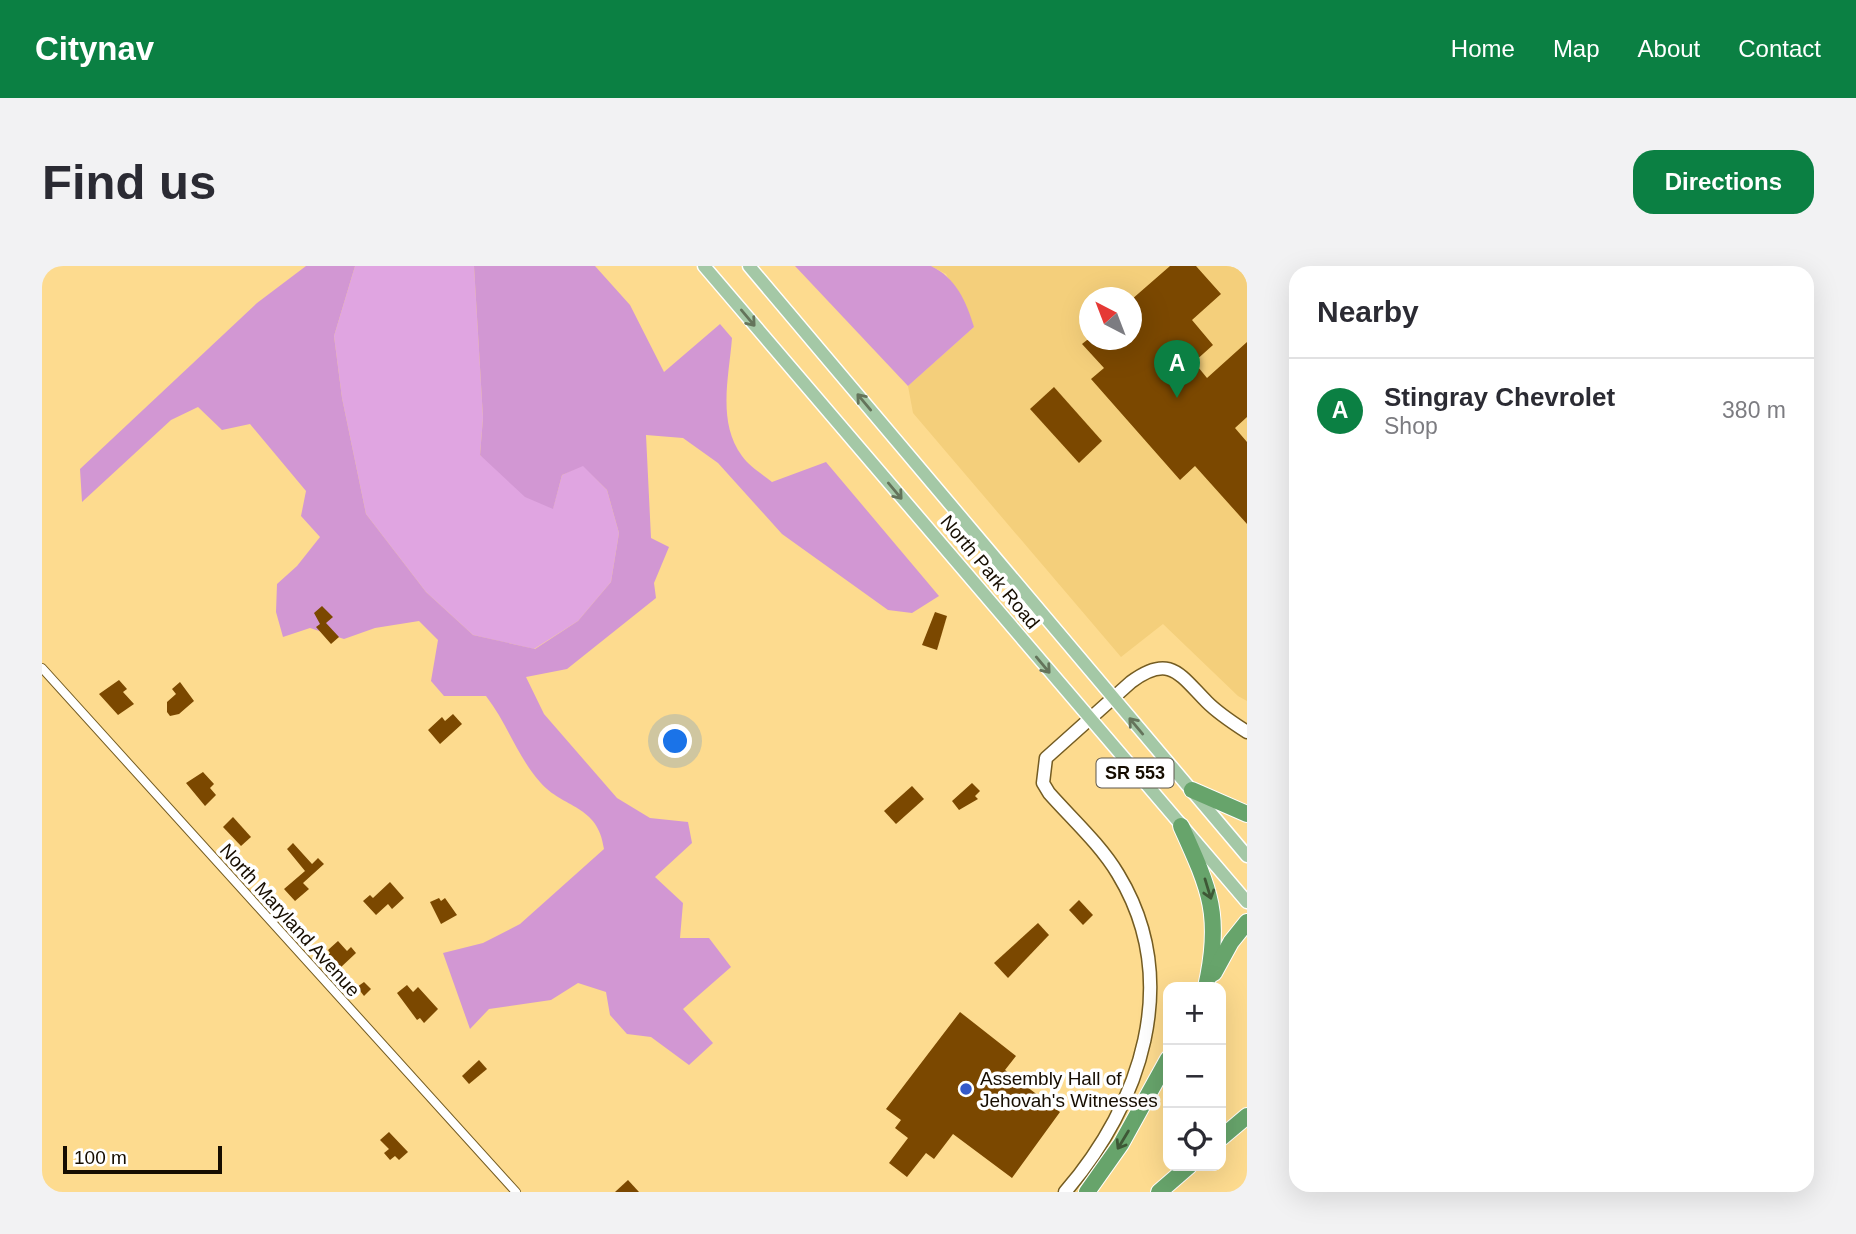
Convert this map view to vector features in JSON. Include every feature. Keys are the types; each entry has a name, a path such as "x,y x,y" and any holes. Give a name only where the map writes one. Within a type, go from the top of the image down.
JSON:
{"highway":[{"path":"1192,790 1247,814"},
{"path":"1181,826 1206,882 1213,912 1213,957 1207,982"},
{"path":"1209,982 1231,942 1247,922"},
{"path":"1087,1192 1121,1144 1163,1068"},
{"path":"1226,1134 1247,1116"},
{"path":"1159,1192 1183,1171"}],"main road":[{"name":"North Park Road","path":"704,266 1247,902"},
{"name":"North Park Road","path":"749,266 1247,856"}],"street":[{"path":"1065,1192 1108,1136 1128,1098 1145,1041 1152,985 1146,938 1130,896 1108,860 1043,783 1046,758 1143,673 1163,667 1183,676 1208,703 1247,732"},
{"name":"North Maryland Avenue","path":"42,668 516,1192"}],"shaded area":[{"path":"306,266 355,266 334,336 342,398 366,514 426,592 473,635 535,649 578,621 611,582 619,533 607,490 583,466 562,475 553,509 525,497 480,455 483,418 474,266 595,266 630,305 664,372 720,324 732,338 726,399 729,429 745,460 772,482 826,462 939,596 912,613 888,610 782,534 718,463 683,438 646,435 651,538 669,547 654,583 656,598 567,669 526,677 544,714 617,798 650,818 688,822 692,843 655,877 683,903 680,938 709,938 731,967 683,1009 713,1043 689,1065 651,1037 627,1034 610,1015 606,992 578,983 551,1000 489,1009 470,1029 443,953 483,943 520,924 604,849 600,834 587,815 549,791 540,782 486,696 444,696 431,681 438,640 419,621 375,628 344,639 310,628 283,637 276,612 277,584 297,566 320,537 301,516 306,491 250,424 222,430 198,407 171,420 82,502 80,469 257,303"},
{"path":"355,266 474,266 483,418 480,455 553,508 562,475 583,465 607,490 619,533 611,582 578,621 534,649 473,635 426,592 366,514 342,398 334,336"},
{"path":"795,266 931,266 947,277 959,291 974,327 908,386"},
{"path":"931,266 1247,266 1247,701 1238,696 1163,624 1121,657 913,413 908,386 974,327 946,274"}],"building":[{"path":"1170,266 1196,266 1221,294 1192,320 1213,345 1194,362 1207,378 1247,342 1247,417 1235,428 1247,442 1247,524 1195,466 1180,480 1091,379 1104,368 1088,350 1142,350 1142,290"},
{"path":"1054,387 1102,441 1079,463 1030,409"},
{"path":"322,606 333,617 326,623 339,637 331,644 316,627 320,624 314,613"},
{"path":"935,612 947,616 937,650 922,645"},
{"path":"119,680 127,689 123,692 134,704 118,715 99,694"},
{"path":"180,682 194,701 179,714 170,716 167,702 176,694 172,689"},
{"path":"453,714 462,724 440,744 428,730 442,717 445,721"},
{"path":"203,772 214,784 210,788 216,795 205,806 186,783"},
{"path":"972,783 980,791 975,796 978,799 959,810 952,801"},
{"path":"912,786 924,799 896,824 884,811"},
{"path":"233,817 251,837 241,846 223,827"},
{"path":"293,843 312,864 318,858 324,864 303,883 309,889 295,901 284,889 305,871 287,849"},
{"path":"390,882 404,898 392,909 388,904 376,915 363,901 370,895 373,898"},
{"path":"439,898 441,901 445,898 457,915 441,924 430,902"},
{"path":"1079,900 1093,915 1083,925 1069,910"},
{"path":"1038,923 1049,935 1008,978 994,963"},
{"path":"338,941 347,951 351,947 356,953 339,969 327,956 330,953 328,950"},
{"path":"364,982 371,989 364,996 357,987"},
{"path":"407,985 413,992 418,987 438,1009 424,1023 420,1018 417,1020 397,993"},
{"name":"Assembly Hall of Jehovah's Witnesses","path":"960,1012 1016,1056 1005,1070 1060,1112 1012,1178 953,1134 934,1159 926,1153 907,1177 889,1163 908,1138 895,1128 901,1120 886,1109"},
{"path":"479,1060 487,1069 469,1084 462,1076"},
{"path":"389,1132 408,1152 399,1160 395,1156 390,1160 384,1153 389,1149 380,1140"},
{"path":"628,1180 639,1192 615,1192"}],"place":[{"name":"Stingray Chevrolet","path":"1177,398"},
{"name":"Assembly Hall of Jehovah's Witnesses","path":"966,1089"}]}
